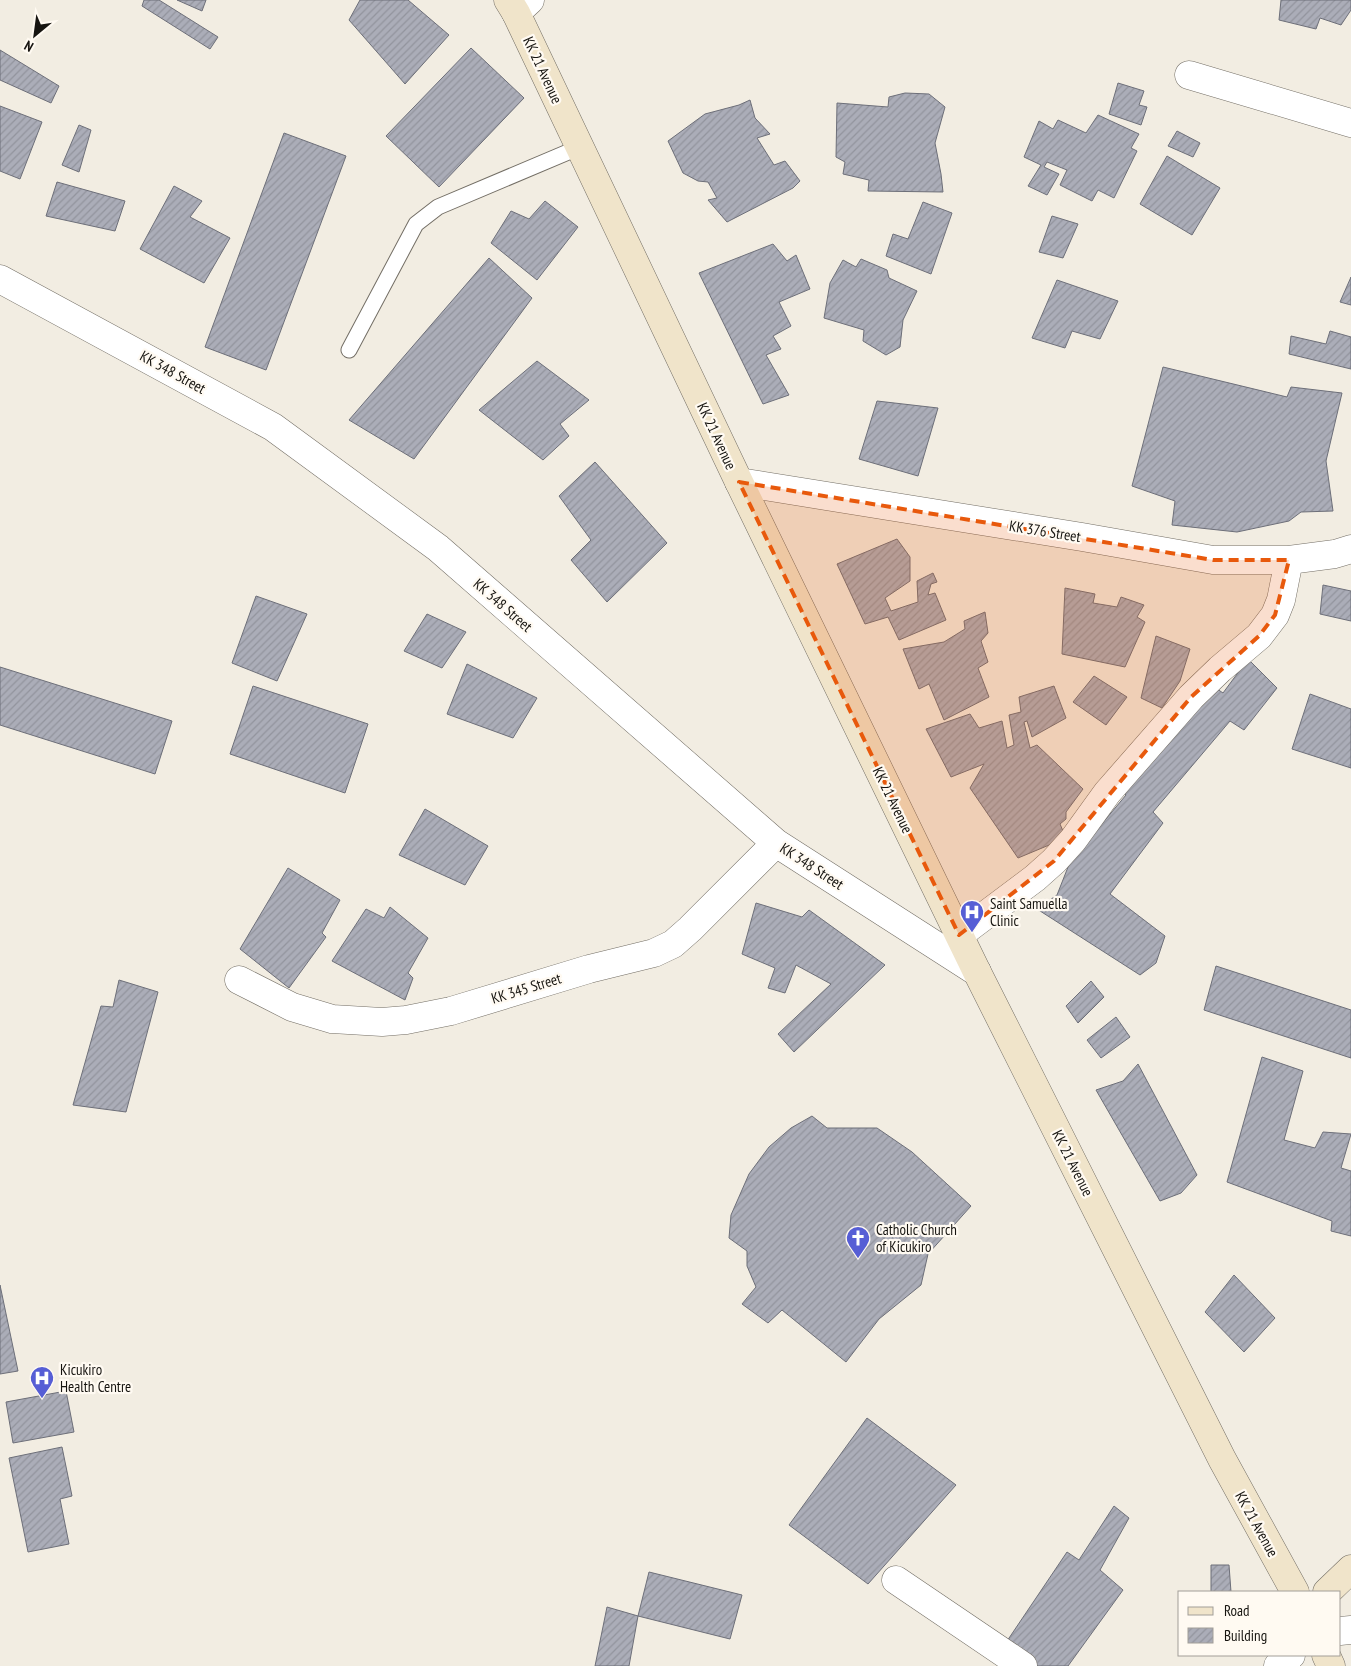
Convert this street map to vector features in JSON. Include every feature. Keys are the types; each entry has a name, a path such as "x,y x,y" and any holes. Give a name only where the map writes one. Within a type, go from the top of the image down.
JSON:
{"main road":[{"name":"KK 21 Avenue","path":"518,4 580,147 739,482 977,972 1222,1460 1294,1591"},
{"path":"1329,1591 1351,1569"}],"street":[{"path":"1189,75 1351,123"},
{"name":"KK 348 Street","path":"0,279 273,427 438,548 776,843 977,972"},
{"name":"KK 376 Street","path":"739,482 1054,532 1213,560 1289,560 1351,550"},
{"path":"959,935 1035,878 1054,861 1073,840 1107,793 1191,697 1259,636 1275,615 1281,600 1289,560"},
{"name":"KK 345 Street","path":"239,980 292,1007 332,1019 382,1022 406,1020 451,1011 589,969 654,954 673,944 690,930 776,843"},
{"path":"896,1580 1023,1666"},
{"path":"1278,1666 1290,1656"}],"lane":[{"path":"349,350 416,224 438,206 580,147"}],"highlighted area":[{"path":"739,482 1213,560 1289,560 1275,615 1259,636 1191,697 1054,861 959,935"}],"building":[{"path":"144,0 159,0 218,37 210,49 142,6"},
{"path":"177,0 206,0 202,11"},
{"path":"360,0 408,0 449,35 405,84 349,20"},
{"path":"1281,0 1351,0 1351,10 1341,25 1320,18 1316,29 1279,20"},
{"path":"471,48 524,98 439,187 386,136"},
{"path":"0,50 59,86 51,103 0,80"},
{"path":"1118,83 1144,91 1139,105 1147,107 1141,125 1109,114"},
{"path":"905,93 929,94 945,107 935,143 943,192 868,191 869,180 843,174 845,162 836,157 837,103 888,107 889,97"},
{"path":"750,100 755,118 770,134 757,138 774,165 785,161 800,181 793,188 727,222 708,200 717,198 708,182 698,181 683,173 668,141 705,114 739,105"},
{"path":"0,106 42,122 20,179 0,171"},
{"path":"1098,115 1139,134 1131,148 1137,151 1114,198 1098,190 1092,201 1060,185 1067,170 1047,162 1044,167 1059,174 1047,195 1028,186 1041,165 1024,157 1039,121 1053,129 1058,120 1086,133"},
{"path":"79,125 91,130 79,172 62,165"},
{"path":"1177,131 1200,143 1193,157 1168,146"},
{"path":"284,133 346,156 266,370 205,347"},
{"path":"1167,156 1220,188 1192,235 1140,204"},
{"path":"57,182 125,201 115,231 46,216"},
{"path":"174,186 202,201 190,217 230,238 204,283 140,249"},
{"path":"545,201 578,227 537,280 491,243 511,211 529,219"},
{"path":"923,202 952,213 931,274 886,256 893,234 908,239"},
{"path":"1052,216 1078,224 1063,258 1039,252"},
{"path":"773,244 787,261 796,255 810,289 779,302 791,326 773,336 781,349 766,355 789,395 763,404 699,273"},
{"path":"489,258 532,298 414,459 349,420"},
{"path":"861,259 887,270 889,278 917,291 903,320 900,347 886,355 863,341 864,330 824,318 830,283 843,260 856,267"},
{"path":"1351,277 1351,305 1340,302"},
{"path":"1057,280 1118,301 1100,339 1072,331 1065,348 1032,338"},
{"path":"1330,331 1351,337 1351,369 1289,354 1291,336 1326,344"},
{"path":"537,361 589,400 560,424 569,436 543,460 479,410"},
{"path":"1163,367 1287,397 1291,387 1342,393 1326,461 1333,511 1301,512 1289,521 1237,532 1172,525 1175,501 1132,486"},
{"path":"877,401 938,408 918,476 859,459"},
{"path":"595,462 667,543 607,602 571,560 591,540 559,496"},
{"path":"897,539 910,557 910,581 885,598 891,611 918,602 917,581 933,573 937,582 931,584 928,595 935,593 946,620 899,640 888,617 865,624 837,564"},
{"path":"1323,585 1351,591 1351,621 1320,614"},
{"path":"1065,588 1095,594 1093,603 1117,607 1121,597 1144,605 1137,617 1145,622 1125,667 1062,654"},
{"path":"256,596 307,614 277,681 232,663"},
{"path":"985,612 988,633 981,641 988,662 978,668 989,697 944,720 929,684 919,689 903,649 944,642 965,629 964,621"},
{"path":"427,614 466,632 442,668 404,651"},
{"path":"1156,636 1190,649 1180,681 1162,708 1141,698"},
{"path":"1248,659 1277,688 1244,730 1230,721 1153,812 1163,823 1110,894 1165,936 1156,963 1140,975 1037,909 1057,895 1070,862 1126,795 1119,787 1210,684 1223,693"},
{"path":"467,664 537,698 513,738 447,714"},
{"path":"0,667 172,721 155,774 0,725"},
{"path":"1094,676 1127,697 1106,725 1073,702"},
{"path":"253,686 368,724 345,793 230,754"},
{"path":"1054,686 1066,718 1032,737 1027,721 1024,722 1030,748 1037,745 1083,789 1066,812 1066,819 1060,824 1066,838 1018,858 970,788 984,764 951,777 926,729 970,714 979,728 1002,721 1007,748 1014,745 1009,715 1021,712 1019,697"},
{"path":"1310,694 1351,709 1351,768 1292,749"},
{"path":"425,809 488,846 465,885 399,855"},
{"path":"288,868 340,900 322,933 326,937 289,988 240,949"},
{"path":"756,903 802,917 809,910 885,965 794,1052 778,1034 831,984 796,965 785,993 768,988 775,968 742,954"},
{"path":"390,907 428,938 408,973 413,978 405,1000 332,961 366,909 384,918"},
{"path":"1216,966 1351,1010 1351,1058 1204,1010"},
{"path":"119,980 158,992 126,1112 73,1105 101,1006 113,1007"},
{"path":"1091,981 1104,997 1078,1023 1066,1006"},
{"path":"1116,1017 1130,1037 1101,1058 1087,1040"},
{"path":"1262,1057 1303,1071 1284,1140 1315,1148 1323,1132 1351,1134 1341,1168 1351,1171 1351,1236 1331,1231 1332,1221 1227,1182"},
{"path":"1138,1064 1197,1175 1181,1193 1160,1201 1096,1090 1123,1081"},
{"path":"812,1116 827,1128 877,1128 912,1152 971,1206 928,1254 921,1285 879,1319 846,1362 782,1310 768,1323 742,1304 756,1287 747,1266 747,1251 729,1238 731,1215 749,1174 769,1147 791,1128"},
{"path":"1234,1275 1275,1318 1244,1352 1205,1312"},
{"path":"0,1285 18,1371 0,1374"},
{"path":"66,1391 74,1432 13,1443 6,1402"},
{"path":"867,1418 956,1485 868,1584 789,1525"},
{"path":"62,1447 72,1496 60,1499 69,1544 28,1552 9,1458"},
{"path":"1114,1506 1129,1518 1100,1570 1123,1590 1068,1666 1029,1666 1003,1647 1067,1552 1079,1560"},
{"path":"1211,1565 1229,1565 1231,1591 1211,1591"},
{"path":"649,1572 742,1595 730,1639 638,1616"},
{"path":"607,1607 638,1616 629,1666 595,1666"}],"place":[{"name":"Saint Samuella Clinic","path":"972,933"},
{"name":"Catholic Church of Kicukiro","path":"858,1259"},
{"name":"Kicukiro Health Centre","path":"42,1399"}]}
